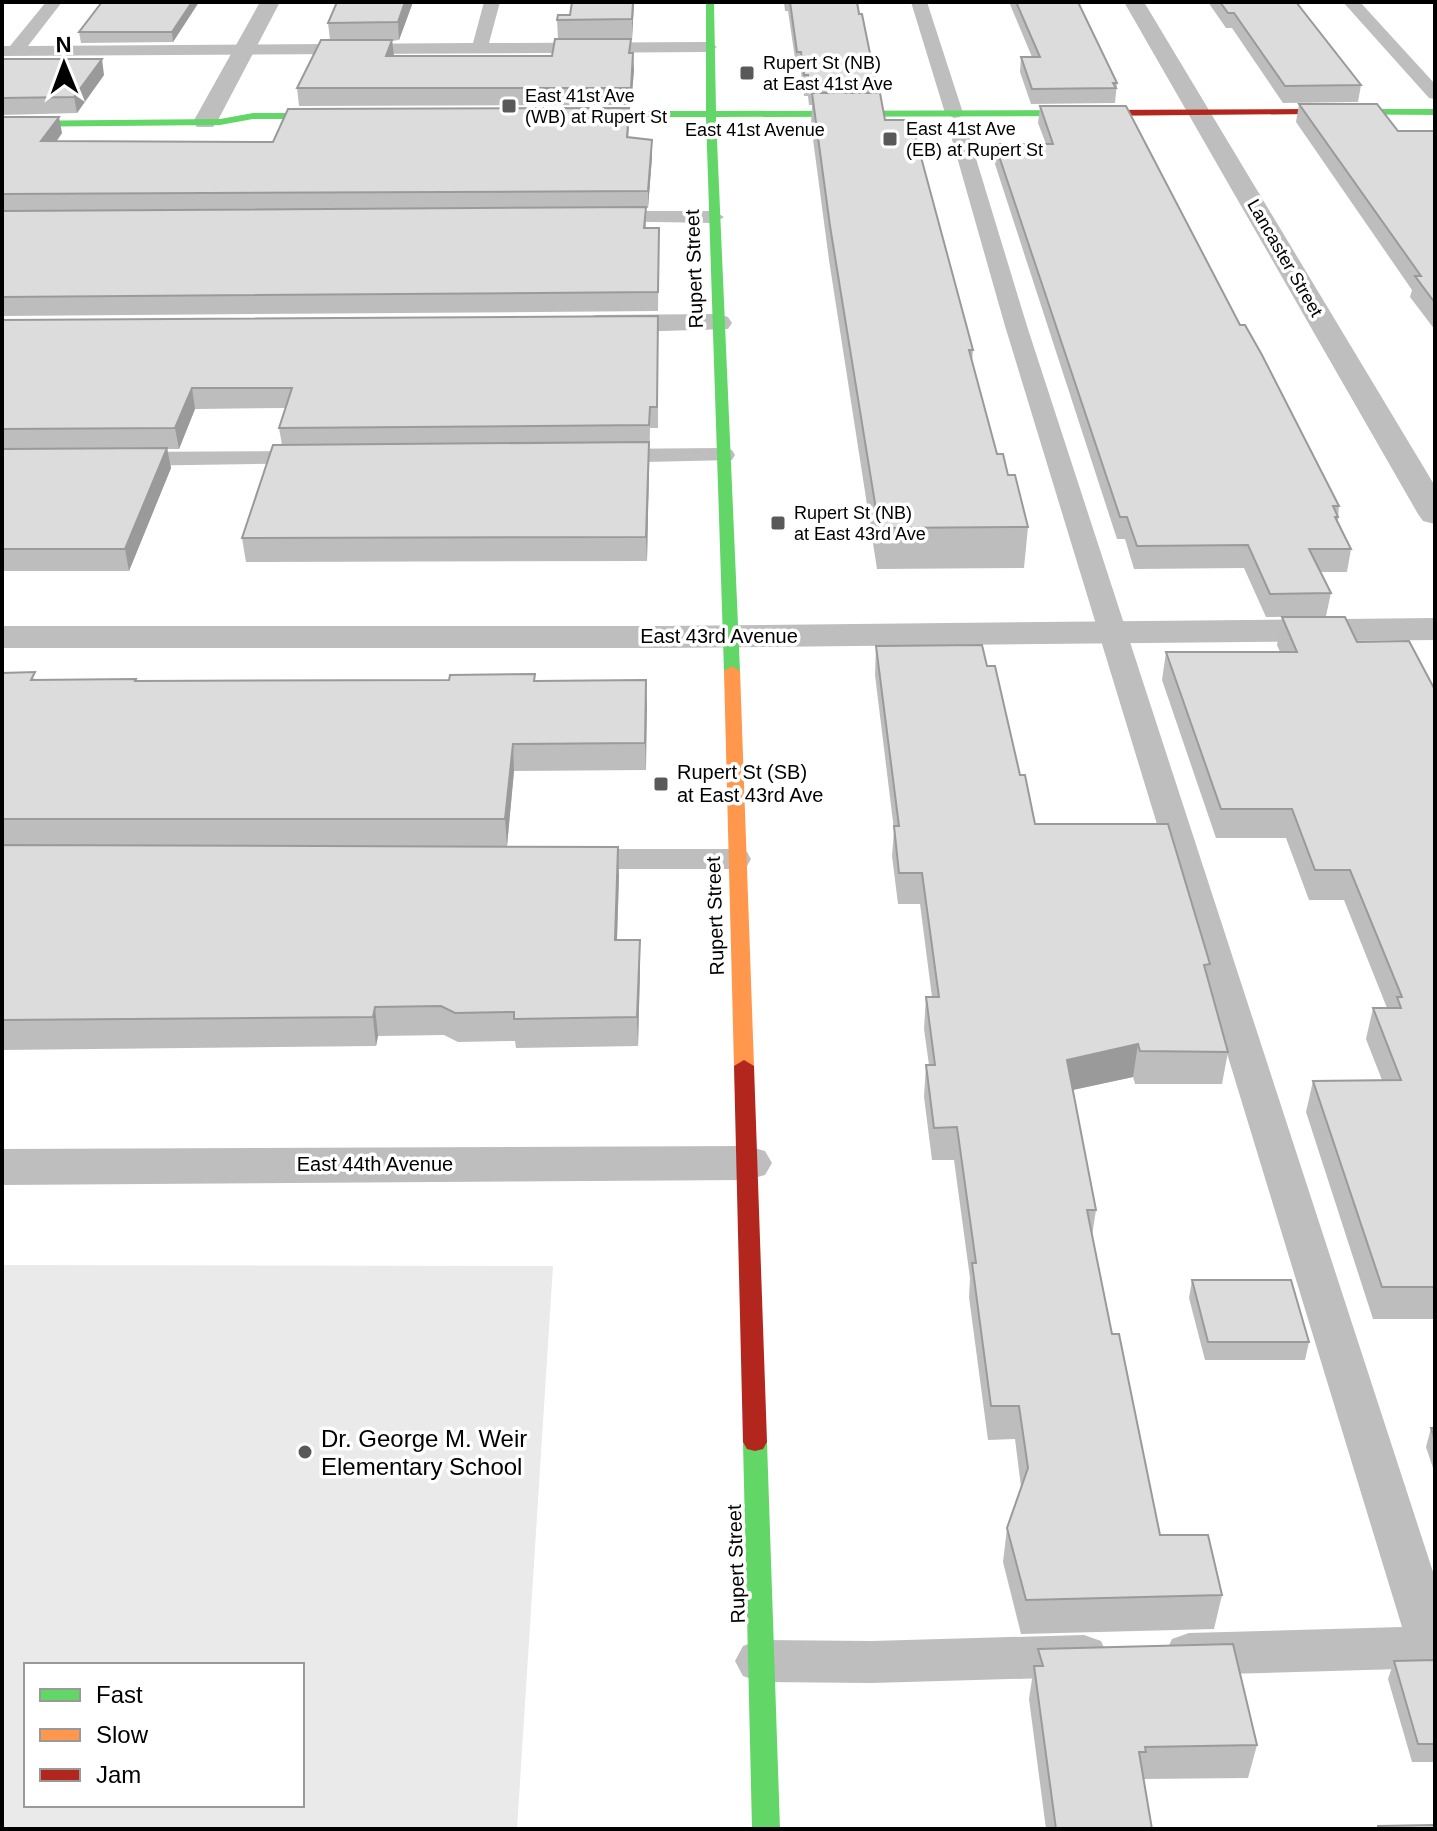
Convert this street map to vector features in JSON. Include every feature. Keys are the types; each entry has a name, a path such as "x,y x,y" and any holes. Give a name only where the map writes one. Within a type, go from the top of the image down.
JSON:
{"street":[{"path":"212,122 244,50 270,2"},
{"name":"Rupert Street","path":"710,2 711,122 731,636 735,859 766,1829"},
{"name":"Lancaster Street","path":"1134,2 1435,514"},
{"name":"East 41st Avenue","path":"550,114 711,122 1204,120 1435,112"},
{"path":"2,124 212,122 253,116 363,115"},
{"name":"East 41st Avenue","path":"1204,120 1435,127"},
{"path":"212,122 254,133 348,132"},
{"name":"East 41st Avenue","path":"567,131 711,122"},
{"path":"568,324 718,323"},
{"name":"East 43rd Avenue","path":"2,637 731,636 1435,629"},
{"name":"East 44th Avenue","path":"2,1167 747,1163"}],"lane":[{"path":"8,51 54,2"},
{"path":"480,48 492,2"},
{"path":"760,1661 872,1662 1434,1647 1016,326 919,2"},
{"path":"1351,2 1435,94"},
{"path":"8,51 709,47"},
{"path":"575,217 714,217"},
{"path":"573,456 723,455"},
{"path":"97,459 335,458"},
{"path":"535,860 735,859"}],"shaded area":[{"name":"Dr. George M. Weir Elementary School","path":"2,1265 553,1266 517,1829 2,1829"}],"building":[{"path":"102,2 192,2 172,32 79,32"},
{"path":"337,2 405,2 398,22 328,23"},
{"path":"572,2 633,2 632,19 557,20 558,15 570,15"},
{"path":"790,2 857,2 876,83 809,83 808,75 804,75 801,52 797,52"},
{"path":"1016,2 1078,2 1117,83 1113,83 1116,88 1032,89 1021,57 1040,57"},
{"path":"1220,2 1296,2 1361,85 1285,86 1234,13 1228,13"},
{"path":"555,39 631,39 631,88 297,88 321,40 392,40 386,56 552,56"},
{"path":"2,59 102,59 74,97 2,98"},
{"path":"812,93 880,93 885,120 911,120 973,350 969,350 997,454 1003,454 1008,475 1015,475 1028,527 879,528 830,226"},
{"path":"1299,104 1377,104 1398,131 1435,131 1435,303 1415,276 1421,276"},
{"path":"1040,106 1126,106 1240,325 1245,325 1262,355 1339,506 1333,506 1338,517 1335,517 1351,549 1309,549 1331,593 1270,594 1248,545 1137,546 1127,517 1120,517 995,144 1053,144"},
{"path":"629,108 627,137 652,140 648,191 2,194 2,117 59,117 41,141 273,142 288,109"},
{"path":"646,207 644,228 659,228 658,292 2,297 2,211"},
{"path":"658,316 657,407 650,407 649,425 279,428 292,388 192,388 175,428 2,429 2,320"},
{"path":"649,442 646,537 242,538 273,445"},
{"path":"167,448 125,549 2,549 2,449"},
{"path":"1282,617 1345,617 1357,642 1409,641 1435,690 1435,1287 1382,1287 1313,1081 1401,1080 1373,1008 1401,1008 1397,997 1402,997 1350,870 1315,870 1292,809 1221,809 1166,652 1297,652"},
{"path":"982,645 987,666 995,666 1020,775 1025,775 1035,824 1168,824 1210,964 1204,965 1228,1052 1140,1051 1138,1044 1067,1060 1096,1210 1087,1210 1112,1334 1119,1334 1160,1535 1208,1535 1222,1595 1026,1600 1007,1528 1028,1468 1019,1406 991,1406 972,1263 976,1263 957,1127 934,1128 926,1065 935,1065 926,997 939,997 922,873 899,873 894,826 899,826 876,646"},
{"path":"35,672 31,680 449,680 450,675 535,674 534,681 646,680 645,743 513,744 505,819 2,819 2,673"},
{"path":"2,845 618,847 615,940 640,940 637,1017 514,1019 514,1012 455,1013 441,1006 375,1007 373,1017 2,1020"},
{"path":"1192,1280 1291,1280 1309,1342 1208,1342"},
{"path":"1233,1644 1257,1745 1145,1747 1146,1752 1139,1752 1152,1829 1056,1829 1034,1666 1043,1666 1038,1649"},
{"path":"1435,1660 1435,1744 1418,1744 1394,1661"},
{"path":"1435,1825 1435,1829 1378,1829 1378,1826"}],"traffic: fast":[{"path":"710,2 711,130 732,671"},
{"path":"1310,112 1435,112"},
{"path":"569,114 1091,113"},
{"path":"2,124 220,122 253,116 345,116"},
{"path":"755,1442 766,1829"}],"traffic: slow":[{"path":"732,671 744,1066"}],"traffic: jam":[{"path":"1091,113 1310,112"},
{"path":"744,1066 755,1442"}],"place":[{"name":"Rupert St (NB) at East 41st Ave","path":"747,73"},
{"name":"East 41st Ave (WB) at Rupert St","path":"509,106"},
{"name":"East 41st Ave (EB) at Rupert St","path":"890,139"},
{"name":"Rupert St (NB) at East 43rd Ave","path":"778,523"},
{"name":"Rupert St (SB) at East 43rd Ave","path":"661,784"},
{"name":"Dr. George M. Weir Elementary School","path":"305,1452"}]}
